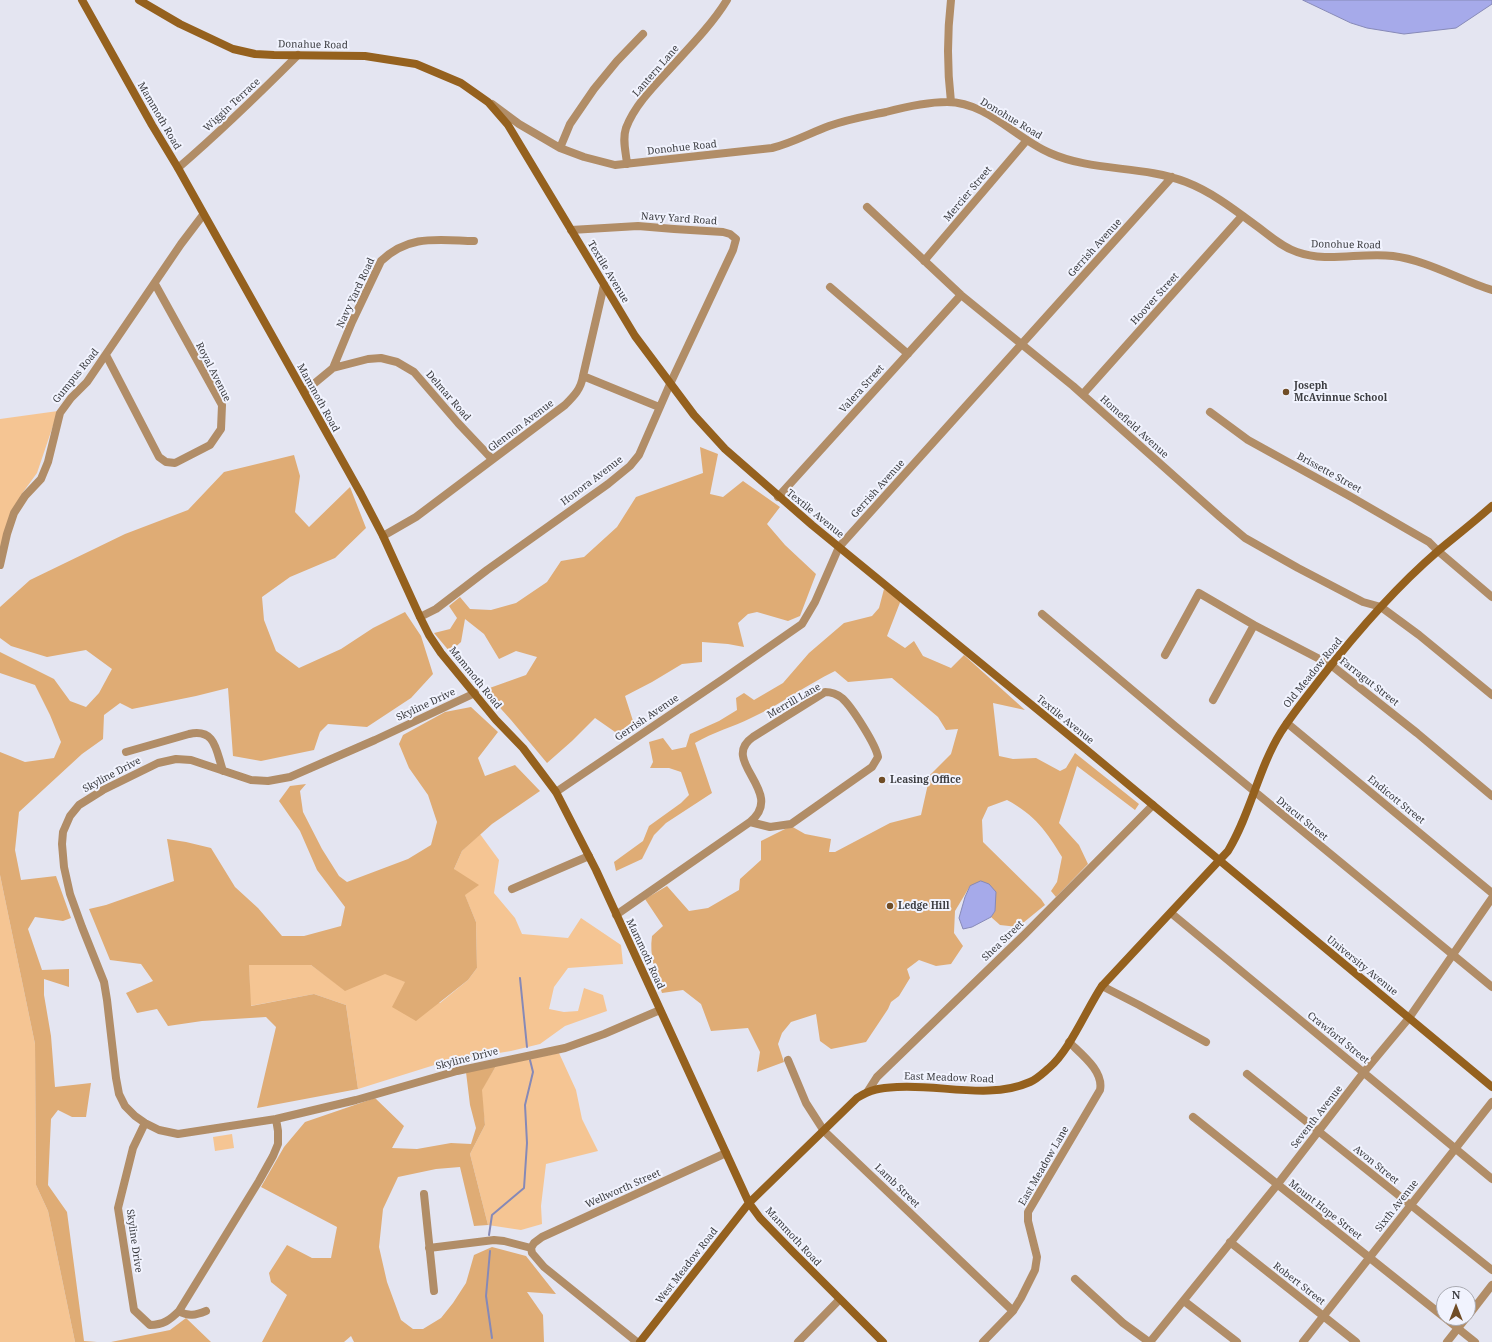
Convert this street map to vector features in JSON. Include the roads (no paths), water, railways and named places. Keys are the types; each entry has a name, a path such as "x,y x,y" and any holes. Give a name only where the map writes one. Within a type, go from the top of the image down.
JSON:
{"main road":[{"name":"Mammoth Road","path":"82,0 361,494 383,536 420,617 441,653 496,720 523,748 556,792 616,915 749,1203 765,1224 839,1300 883,1342"},
{"name":"Donahue Road","path":"139,0 180,24 233,49 255,54 365,56 416,64 461,83 488,102"},
{"name":"Textile Avenue","path":"488,102 508,126 635,336 694,415 725,449 778,497 1220,861"},
{"name":"Old Meadow Road","path":"1197,886 1228,851 1240,830 1270,751 1286,723 1331,665 1381,607 1438,552 1492,506"},
{"name":"University Avenue","path":"1220,861 1492,1087"},
{"name":"East Meadow Road","path":"749,1203 807,1145 824,1131 857,1098 868,1091 879,1088 913,1086 994,1090 1013,1087 1029,1082 1049,1068 1059,1057 1069,1042 1091,1002 1102,986 1197,886"},
{"name":"West Meadow Road","path":"639,1342 749,1203"}],"street":[{"name":"Lantern Lane","path":"627,164 624,141 626,128 630,120 648,93 696,40 726,0"},
{"path":"951,0 948,63 951,102"},
{"path":"560,148 570,124 594,89 642,34"},
{"name":"Wiggin Terrace","path":"178,168 216,136 298,55"},
{"name":"Donohue Road","path":"488,102 520,124 560,148 615,165 772,148 790,143 824,128 849,120 905,107 930,103 951,102 977,108 1051,154 1073,161 1148,172 1187,182 1211,194 1281,244 1293,250 1320,257 1377,255 1398,257 1420,263 1492,290"},
{"name":"Mercier Street","path":"924,261 1027,140"},
{"name":"Gerrish Avenue","path":"556,792 730,675 802,624 815,602 839,547 1172,177"},
{"name":"Homefield Avenue","path":"867,207 961,295 1083,394 1220,518 1245,538 1339,590 1363,602 1381,607"},
{"name":"Gumpus Road","path":"0,565 7,534 14,513 25,496 41,479 48,462 60,413 71,398 87,382 181,244 203,215"},
{"name":"Hoover Street","path":"1083,394 1242,216"},
{"name":"Navy Yard Road","path":"571,230 638,226 674,230 723,232 736,238"},
{"name":"Honora Avenue","path":"420,617 436,609 487,570 622,473 638,455 733,250 736,238"},
{"name":"Navy Yard Road","path":"304,392 333,368 352,322 381,261 387,255 415,241 474,241"},
{"name":"Royal Avenue","path":"106,355 159,457 166,462 175,463 210,445 221,429 222,405 155,284"},
{"name":"Glennon Avenue","path":"383,536 416,517 565,405 574,396 582,385 604,285"},
{"path":"830,287 908,354"},
{"name":"Valera Street","path":"778,497 961,295"},
{"name":"Delmar Road","path":"333,368 368,359 381,358 397,362 414,372 462,428 492,459"},
{"path":"583,376 659,407"},
{"name":"Brissette Street","path":"1210,412 1248,440 1429,542 1438,552 1492,597"},
{"name":"Farragut Street","path":"1165,655 1199,592 1254,624 1331,665 1417,733 1492,796"},
{"path":"1381,607 1419,635 1492,695"},
{"name":"Dracut Street","path":"1042,614 1255,793 1492,987"},
{"path":"1213,700 1254,624"},
{"name":"Merrill Lane","path":"616,915 750,822 760,811 762,802 760,793 745,763 743,755 743,747 753,736 825,692 838,695 847,703 875,746 878,757 875,762 867,772 791,824 770,827 750,822"},
{"name":"Skyline Drive","path":"475,693 375,740 290,777 268,781 251,780 191,760 176,759 158,763 103,790 79,805 70,816 63,832 62,844 64,867 70,894 104,982 116,1078 119,1094 125,1106 145,1123 159,1130 178,1134 276,1119 356,1100 457,1071 565,1048 604,1034 660,1010"},
{"name":"Endicott Street","path":"1286,723 1492,893"},
{"path":"126,752 199,732 208,735 212,740 223,771"},
{"name":"Shea Street","path":"868,1091 877,1077 1024,935 1152,805"},
{"path":"512,890 588,856"},
{"name":"Seventh Avenue","path":"1149,1342 1184,1301 1277,1185 1364,1072 1409,1018 1492,898"},
{"name":"Crawford Street","path":"1171,913 1492,1179"},
{"path":"1102,986 1140,1004 1206,1042"},
{"name":"East Meadow Lane","path":"983,1342 1013,1311 1035,1270 1038,1260 1028,1222 1028,1212 1100,1090 1101,1084 1099,1076 1069,1042"},
{"name":"Lamb Street","path":"788,1060 806,1103 824,1131 1013,1311"},
{"name":"Avon Street","path":"1247,1074 1492,1270"},
{"name":"Sixth Avenue","path":"1303,1342 1492,1102"},
{"name":"Mount Hope Street","path":"1193,1117 1436,1312"},
{"name":"Skyline Drive","path":"145,1123 133,1148 118,1208 134,1310 150,1325 159,1325 171,1320 179,1312 258,1183 278,1144 276,1119"},
{"name":"Wellworth Street","path":"532,1248 534,1243 542,1237 726,1153"},
{"path":"424,1194 434,1291"},
{"path":"429,1248 494,1240 532,1248 532,1253 544,1268 639,1342"},
{"name":"Robert Street","path":"1230,1242 1356,1342"},
{"path":"1075,1279 1123,1323 1149,1342"},
{"path":"1476,1305 1492,1285"},
{"path":"798,1342 839,1300"},
{"path":"1184,1301 1237,1342"},
{"path":"179,1312 190,1316 206,1311"},
{"name":"Mount Hope Street","path":"1454,1326 1475,1342"},
{"path":"1447,1342 1460,1326"}],"water":[{"path":"1303,0 1492,0 1492,4 1456,28 1404,34 1367,28 1351,23"},
{"path":"981,881 989,884 996,892 995,911 991,917 972,927 963,929 959,918 965,897 970,886"}],"waterway":[{"path":"520,978 527,1047"},
{"path":"489,1235 492,1215 524,1188 527,1143 525,1105 533,1072 530,1060"},
{"path":"490,1251 486,1296 492,1338"}],"place":[{"name":"Joseph McAvinnue School","path":"1286,392"},
{"name":"Leasing Office","path":"882,780"},
{"name":"Ledge Hill","path":"890,906"}]}
